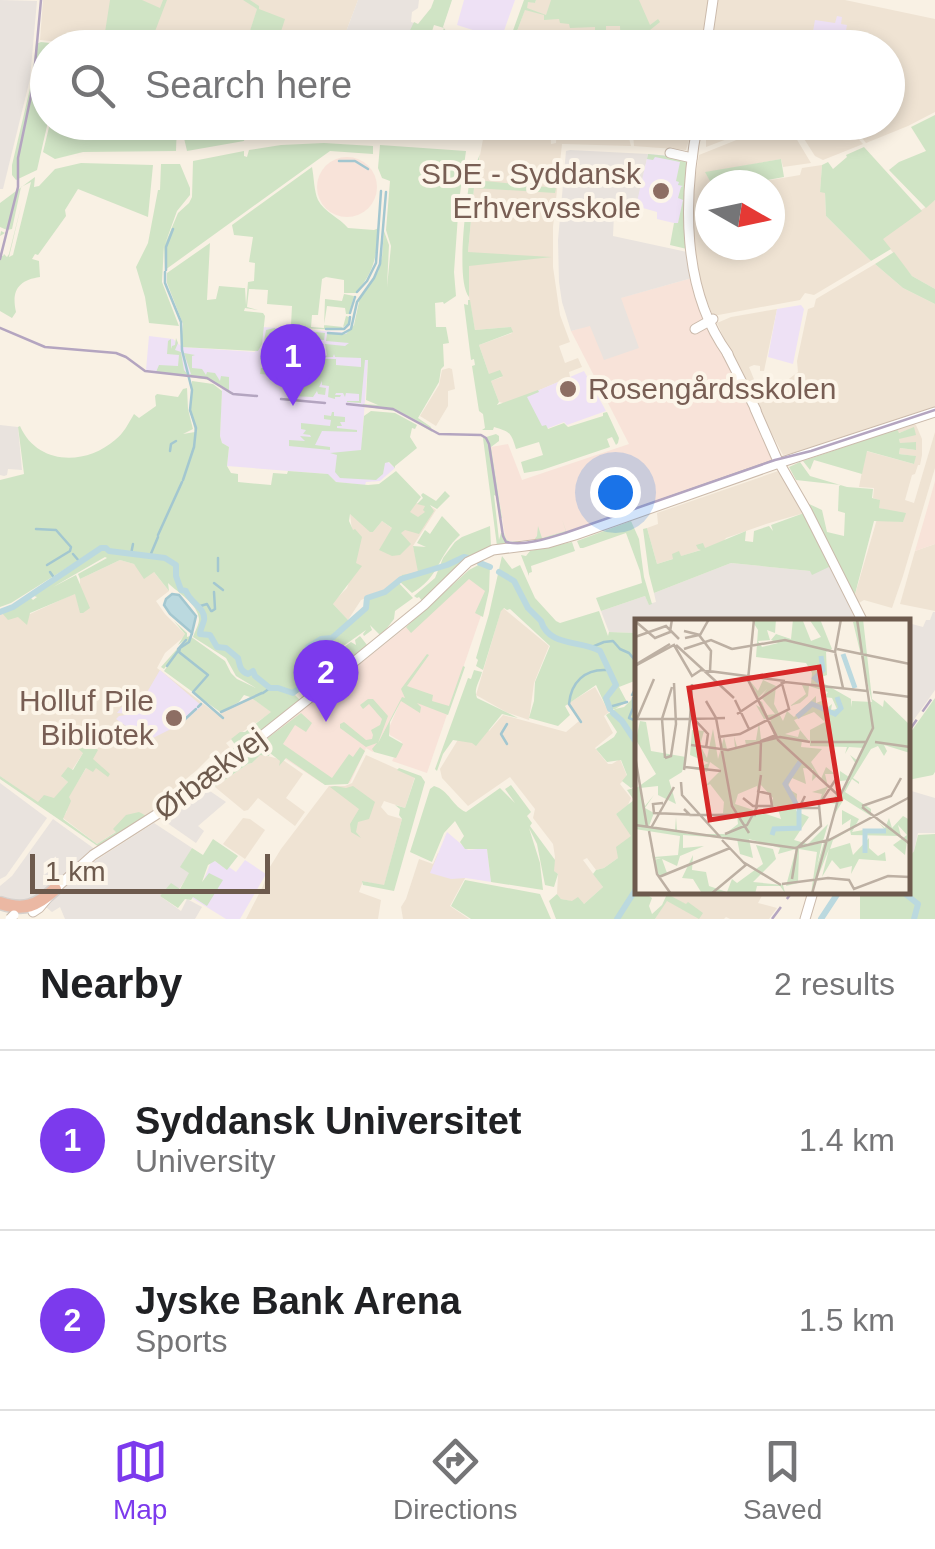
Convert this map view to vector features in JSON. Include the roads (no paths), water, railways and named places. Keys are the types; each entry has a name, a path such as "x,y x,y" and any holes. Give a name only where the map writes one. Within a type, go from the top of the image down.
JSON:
{"highway":[{"path":"0,908 28,908 54,889"},
{"path":"0,908 22,917"}],"main road":[{"path":"708,30 711,0"},
{"path":"695,140 688,215 692,262 703,302 860,619"},
{"path":"688,215 695,140"},
{"path":"670,153 693,154"},
{"path":"695,329 724,316"},
{"path":"712,321 728,354"},
{"path":"754,408 797,486 806,511"},
{"path":"783,464 854,436 935,414"},
{"path":"639,513 714,484 935,414"},
{"path":"840,446 854,436"},
{"path":"783,464 811,454"},
{"name":"Ørbækvej","path":"22,917 40,908 54,889 99,852 188,795 363,656 475,558 496,550 572,536 783,464"},
{"path":"691,497 714,484"},
{"name":"Ørbækvej","path":"99,852 187,799 425,608 471,564 493,554 549,546 592,527 611,524"},
{"path":"333,684 363,656"},
{"path":"22,917 42,910 99,852"},
{"path":"806,919 813,894"}],"water":[{"path":"172,594 179,595 196,616 192,633 164,605"}],"waterway":[{"path":"339,161 355,161 368,169"},
{"path":"357,292 376,263 381,191"},
{"path":"328,333 342,334 351,329 357,302 380,264 386,192"},
{"path":"166,270 166,247 173,229"},
{"path":"165,272 165,283 181,322 182,350 192,390 190,410 196,428 183,480"},
{"path":"350,313 355,297"},
{"path":"326,329 344,329 350,317"},
{"path":"170,451 176,441"},
{"path":"158,535 182,482"},
{"path":"36,529 56,530 71,547 47,565"},
{"path":"150,556 158,537"},
{"path":"131,554 133,544"},
{"path":"0,612 101,548 165,558 176,565 181,590 202,612 200,634 210,635 217,647 226,648 238,658 245,673 253,671 270,688 293,693 312,678 302,670 311,657 306,654 308,647 332,638 366,608 367,598 385,592 401,579 468,558"},
{"path":"73,554 79,561"},
{"path":"218,558 218,571"},
{"path":"480,563 490,567"},
{"path":"50,572 55,579"},
{"path":"499,572 514,581 528,608 551,635 600,651 616,685 606,698 610,709"},
{"path":"214,583 223,590"},
{"path":"212,611 214,592"},
{"path":"197,607 207,604 211,611"},
{"path":"192,633 179,652 208,675 193,692 223,718"},
{"path":"178,649 186,640"},
{"path":"592,647 613,641 635,660"},
{"path":"167,666 178,651"},
{"path":"581,722 569,704 573,689 586,675 606,670"},
{"path":"263,693 270,688"},
{"path":"632,695 635,689"},
{"path":"221,712 262,693"},
{"path":"633,698 629,718 634,720 635,727"},
{"path":"609,707 627,702"},
{"path":"198,707 201,704"},
{"path":"183,721 196,709"},
{"path":"613,713 635,740"},
{"path":"507,724 501,734 507,744"},
{"path":"617,919 635,891"},
{"path":"821,919 837,894"},
{"path":"906,894 918,904 914,919"}],"tram line":[{"path":"38,30 41,0"},
{"path":"0,259 18,187 18,158 30,100"},
{"path":"0,328 45,347 116,353 145,371 207,378 233,394 257,396"},
{"path":"281,399 325,403"},
{"path":"347,404 393,409 439,434 486,438 503,536 506,542 520,543 565,533 775,460 935,410"}],"railway":[{"path":"910,729 935,694"},
{"path":"772,919 791,894"}],"place":[{"name":"SDE - Syddansk Erhvervsskole","path":"661,191"},
{"name":"Rosengårdsskolen","path":"568,389"},
{"name":"Syddansk Universitet","path":"293,406"},
{"name":"Holluf Pile Bibliotek","path":"174,718"},
{"name":"Jyske Bank Arena","path":"326,722"}]}
